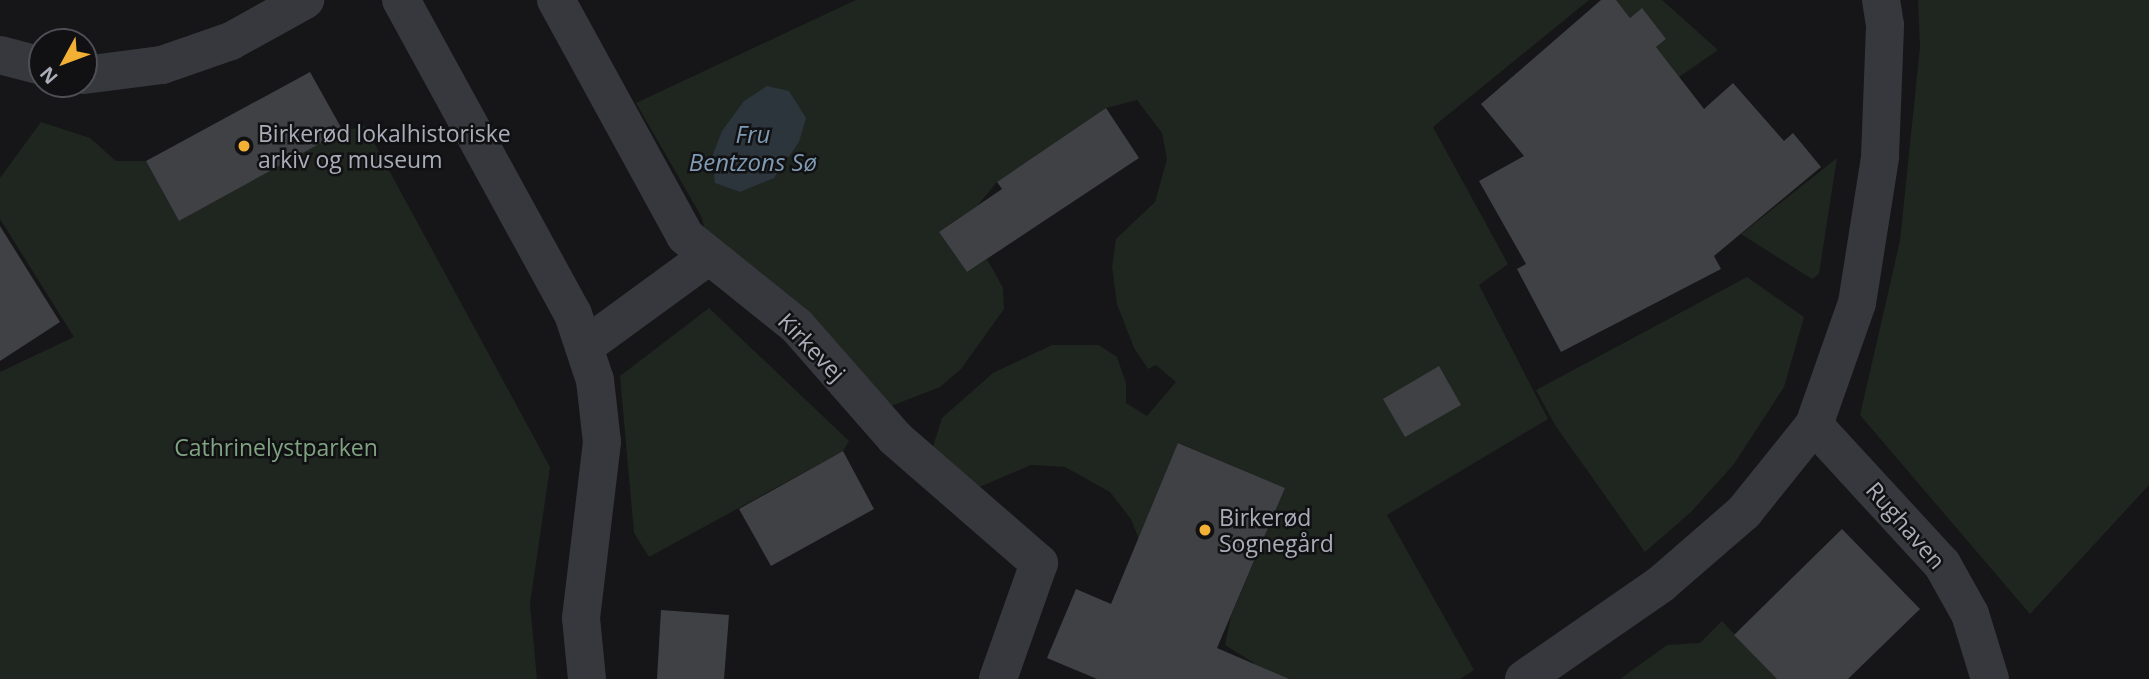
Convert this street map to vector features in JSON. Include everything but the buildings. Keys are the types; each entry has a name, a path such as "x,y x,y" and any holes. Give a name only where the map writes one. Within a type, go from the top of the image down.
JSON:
{"street":[{"path":"98,73 162,65 231,41 305,0"},
{"path":"401,0 573,314 595,380 602,442 581,618 587,679"},
{"name":"Kirkevej","path":"556,0 685,236 797,326 895,438 1039,563 998,679"},
{"path":"1524,679 1661,584 1734,521 1814,425 1857,303 1880,157 1885,25 1881,0"},
{"path":"2,53 28,61"},
{"path":"584,347 709,256"},
{"name":"Rughaven","path":"1814,425 1942,564 1970,614 1990,679"}],"green space":[{"path":"856,0 1589,0 1433,127 1508,264 1479,285 1548,419 1387,515 1474,670 1460,679 1248,679 1254,663 1225,645 1231,616 1285,488 1179,443 1140,542 1131,519 1110,492 1065,467 1031,465 977,488 932,450 942,418 993,373 1052,345 1099,345 1117,357 1126,383 1126,403 1147,416 1176,382 1156,365 1148,369 1134,348 1117,304 1112,267 1116,239 1155,202 1167,159 1162,133 1137,100 1106,108 997,182 977,206 939,232 967,272 987,259 1003,288 1004,309 961,369 940,387 891,406 708,240 701,216 636,103"},
{"path":"1616,0 1662,0 1718,50 1679,77 1656,47 1666,39 1641,9 1630,18"},
{"path":"1918,0 2149,0 2149,485 2030,614 1860,415 1900,241 1920,47"},
{"name":"Cathrinelystparken","path":"41,122 90,138 116,161 146,161 179,221 343,131 365,126 550,467 530,604 537,679 0,679 0,372 74,337 0,219 0,178"},
{"path":"1837,158 1819,274 1812,279 1741,234"},
{"path":"1747,277 1804,317 1784,387 1734,464 1691,512 1645,552 1555,425 1536,390"},
{"path":"709,308 849,441 843,451 649,557 634,533 620,376"},
{"path":"1722,621 1777,679 1620,679 1667,645 1700,643"}],"water":[{"name":"Fru Bentzons Sø","path":"767,86 789,91 806,118 799,142 774,178 740,192 715,183 712,157 722,131 744,101"}],"place":[{"name":"Birkerød lokalhistoriske arkiv og museum","path":"244,146"},
{"name":"Birkerød Sognegård","path":"1205,530"}]}
